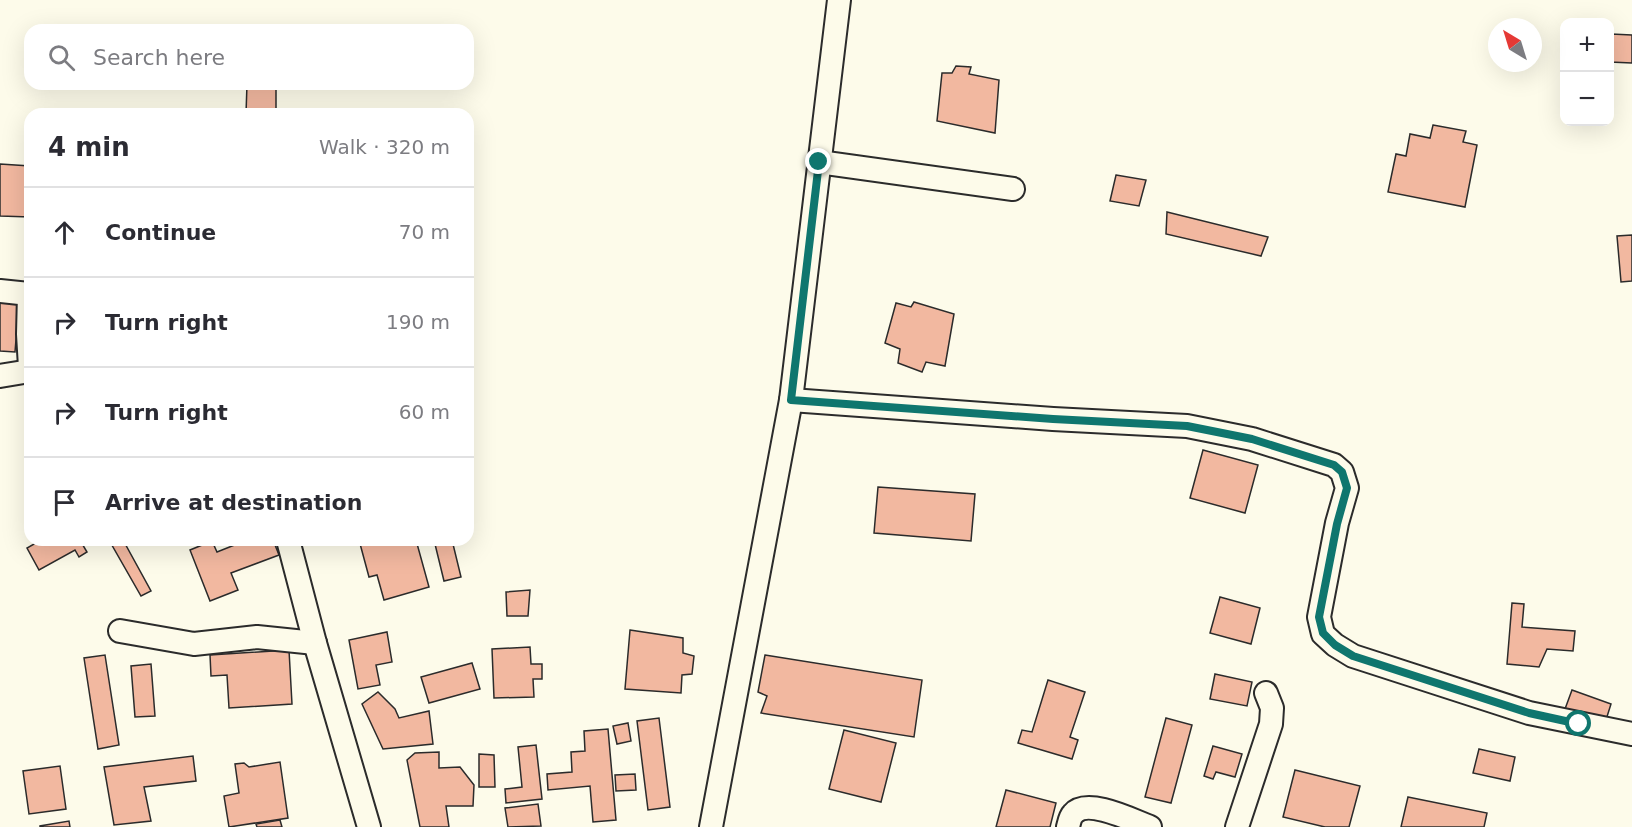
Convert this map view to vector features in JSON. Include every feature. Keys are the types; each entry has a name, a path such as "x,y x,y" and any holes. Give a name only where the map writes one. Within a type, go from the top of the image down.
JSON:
{"street":[{"path":"711,827 791,400 838,0"},
{"path":"819,162 1013,189"},
{"path":"0,291 24,293"},
{"path":"0,376 24,370"},
{"path":"791,400 1187,426 1252,439 1334,465 1342,472 1347,488 1337,524 1319,617 1323,633 1335,645 1353,656 1529,713 1632,734"},
{"path":"290,546 315,643 369,827"},
{"path":"120,631 194,644 256,637 315,643"},
{"path":"1237,827 1271,724 1272,708 1266,693"},
{"path":"1070,821 1078,809 1088,807 1101,809 1150,827"}],"building":[{"path":"1614,34 1632,35 1632,63 1614,62"},
{"path":"956,66 971,67 969,74 999,80 995,133 937,121 942,73 952,73"},
{"path":"247,90 276,90 276,108 246,108"},
{"path":"1433,125 1466,131 1463,142 1477,145 1465,207 1388,192 1396,154 1406,156 1410,134 1430,138"},
{"path":"0,164 24,166 24,217 0,216"},
{"path":"1116,175 1146,180 1139,206 1110,201"},
{"path":"1167,212 1268,237 1261,256 1166,234"},
{"path":"1632,235 1632,281 1621,282 1617,236"},
{"path":"0,301 19,302 15,352 0,351"},
{"path":"914,302 954,314 945,366 926,362 922,372 898,363 900,349 885,343 896,303 911,307"},
{"path":"1203,450 1258,465 1245,513 1190,498"},
{"path":"878,487 975,494 971,541 874,533"},
{"path":"30,546 83,546 87,552 79,557 75,550 39,570 27,548"},
{"path":"112,546 126,546 151,591 141,596"},
{"path":"200,546 214,546 217,552 232,546 275,546 279,555 231,573 238,590 210,601 190,550"},
{"path":"361,546 418,546 429,587 384,600 377,575 369,577"},
{"path":"435,546 453,546 461,577 444,581"},
{"path":"530,590 528,616 507,616 506,592"},
{"path":"1220,597 1260,608 1251,644 1210,633"},
{"path":"1512,603 1524,604 1522,627 1575,631 1573,651 1547,649 1539,667 1507,664"},
{"path":"630,630 683,638 683,653 694,656 692,674 682,675 681,693 625,689"},
{"path":"387,632 392,662 376,665 380,685 358,689 349,640"},
{"path":"530,647 531,664 542,664 542,679 533,679 534,697 494,698 492,649"},
{"path":"289,650 292,704 229,708 227,675 211,676 210,655"},
{"path":"105,655 119,745 98,749 84,658"},
{"path":"765,655 922,680 914,737 761,713 767,696 758,692"},
{"path":"472,663 480,689 429,703 421,677"},
{"path":"151,664 155,716 135,717 131,666"},
{"path":"1215,674 1252,682 1247,706 1210,699"},
{"path":"1048,680 1085,692 1070,737 1078,740 1072,759 1018,743 1022,730 1032,732"},
{"path":"1572,690 1611,704 1605,723 1565,709"},
{"path":"378,692 395,709 399,718 429,711 433,744 383,749 362,704"},
{"path":"659,718 670,807 648,810 637,721"},
{"path":"1166,718 1192,725 1171,803 1145,797"},
{"path":"628,723 631,741 617,744 613,726"},
{"path":"608,729 616,820 593,822 590,786 548,790 547,774 572,772 571,752 585,751 584,731"},
{"path":"844,730 896,743 881,802 829,789"},
{"path":"536,745 542,799 506,803 505,789 522,787 518,747"},
{"path":"1213,746 1242,754 1235,777 1216,772 1213,779 1204,776"},
{"path":"1479,749 1515,757 1510,781 1473,773"},
{"path":"439,752 439,768 460,767 474,785 473,806 446,806 449,827 420,827 407,760 415,753"},
{"path":"479,754 494,755 495,787 479,787"},
{"path":"193,756 196,781 144,787 151,821 114,825 104,767"},
{"path":"280,762 288,818 229,827 224,796 239,793 235,764 244,763 249,767"},
{"path":"60,766 66,809 29,814 23,771"},
{"path":"1295,770 1360,786 1349,827 1325,827 1283,817"},
{"path":"635,774 636,790 616,791 615,775"},
{"path":"1006,790 1056,803 1050,827 996,827"},
{"path":"1408,797 1487,813 1484,827 1401,827"},
{"path":"538,804 541,826 508,827 505,808"},
{"path":"280,820 282,827 257,827 256,824"},
{"path":"69,821 70,827 40,827 40,826"}],"route":[{"path":"819,162 791,400 1187,426 1252,439 1334,465 1342,472 1347,488 1337,524 1319,617 1323,633 1335,645 1353,656 1529,713 1579,724"}]}
